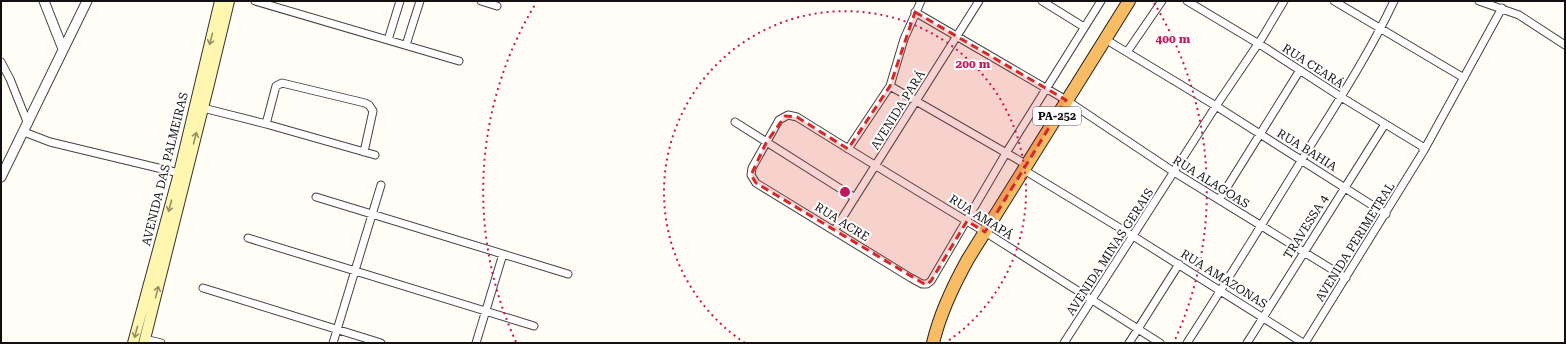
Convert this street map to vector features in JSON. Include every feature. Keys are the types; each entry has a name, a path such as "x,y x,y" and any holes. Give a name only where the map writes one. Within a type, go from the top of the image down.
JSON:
{"highway":[{"name":"PA-252","path":"933,343 943,310 951,291 985,232 1128,1"}],"main road":[{"name":"AVENIDA DAS PALMEIRAS","path":"133,343 179,173 220,1"},
{"name":"AVENIDA DAS PALMEIRAS","path":"144,341 229,1"}],"street":[{"path":"44,1 63,49"},
{"path":"1,178 87,1"},
{"path":"256,1 459,61"},
{"path":"388,40 400,1"},
{"path":"406,45 420,1"},
{"path":"481,1 497,6"},
{"path":"848,149 890,86 904,39 921,1"},
{"name":"AVENIDA PARÁ","path":"834,231 979,1"},
{"path":"1042,1 1084,27"},
{"path":"967,221 1006,153 1101,1"},
{"path":"1126,52 1162,1"},
{"name":"RUA CEARÁ","path":"1187,1 1423,147 1423,152"},
{"path":"1174,172 1284,1"},
{"path":"1334,1 1464,78"},
{"path":"1187,343 1262,226 1341,97 1381,29 1394,1"},
{"path":"1479,1 1519,15 1565,45"},
{"name":"AVENIDA PERIMETRAL","path":"1304,343 1386,214 1423,152 1502,8"},
{"path":"915,12 1046,89"},
{"name":"RUA BAHIA","path":"1105,39 1261,134 1386,214"},
{"path":"1,62 22,108 26,128 50,142 179,173"},
{"path":"1219,200 1300,70"},
{"path":"266,124 276,86 282,83 365,103 373,111 364,152"},
{"path":"890,86 1006,153 1026,168"},
{"name":"RUA ALAGOAS","path":"1046,89 1066,100 1174,172 1346,278"},
{"path":"22,108 37,104"},
{"path":"203,108 375,155"},
{"name":"RUA AMAPÁ","path":"766,142 780,120 788,116 797,117 985,232 1160,343"},
{"path":"735,122 855,198"},
{"name":"TRAVESSA 4","path":"1247,343 1385,124"},
{"name":"RUA ACRE","path":"766,142 751,172 752,178 756,183 922,284 927,284 931,281 967,221"},
{"name":"RUA AMAZONAS","path":"1026,168 1304,343"},
{"name":"AVENIDA MINAS GERAIS","path":"1064,343 1174,172"},
{"path":"333,343 381,184"},
{"path":"316,197 568,274"},
{"path":"248,238 534,326"},
{"path":"476,343 503,254"},
{"path":"1129,343 1179,264"},
{"path":"202,288 381,343"},
{"path":"144,341 161,343"}],"highlighted area":[{"path":"915,12 1066,100 985,232 967,221 931,281 926,285 756,183 751,175 766,143 785,116 797,117 848,149 890,86"}]}
